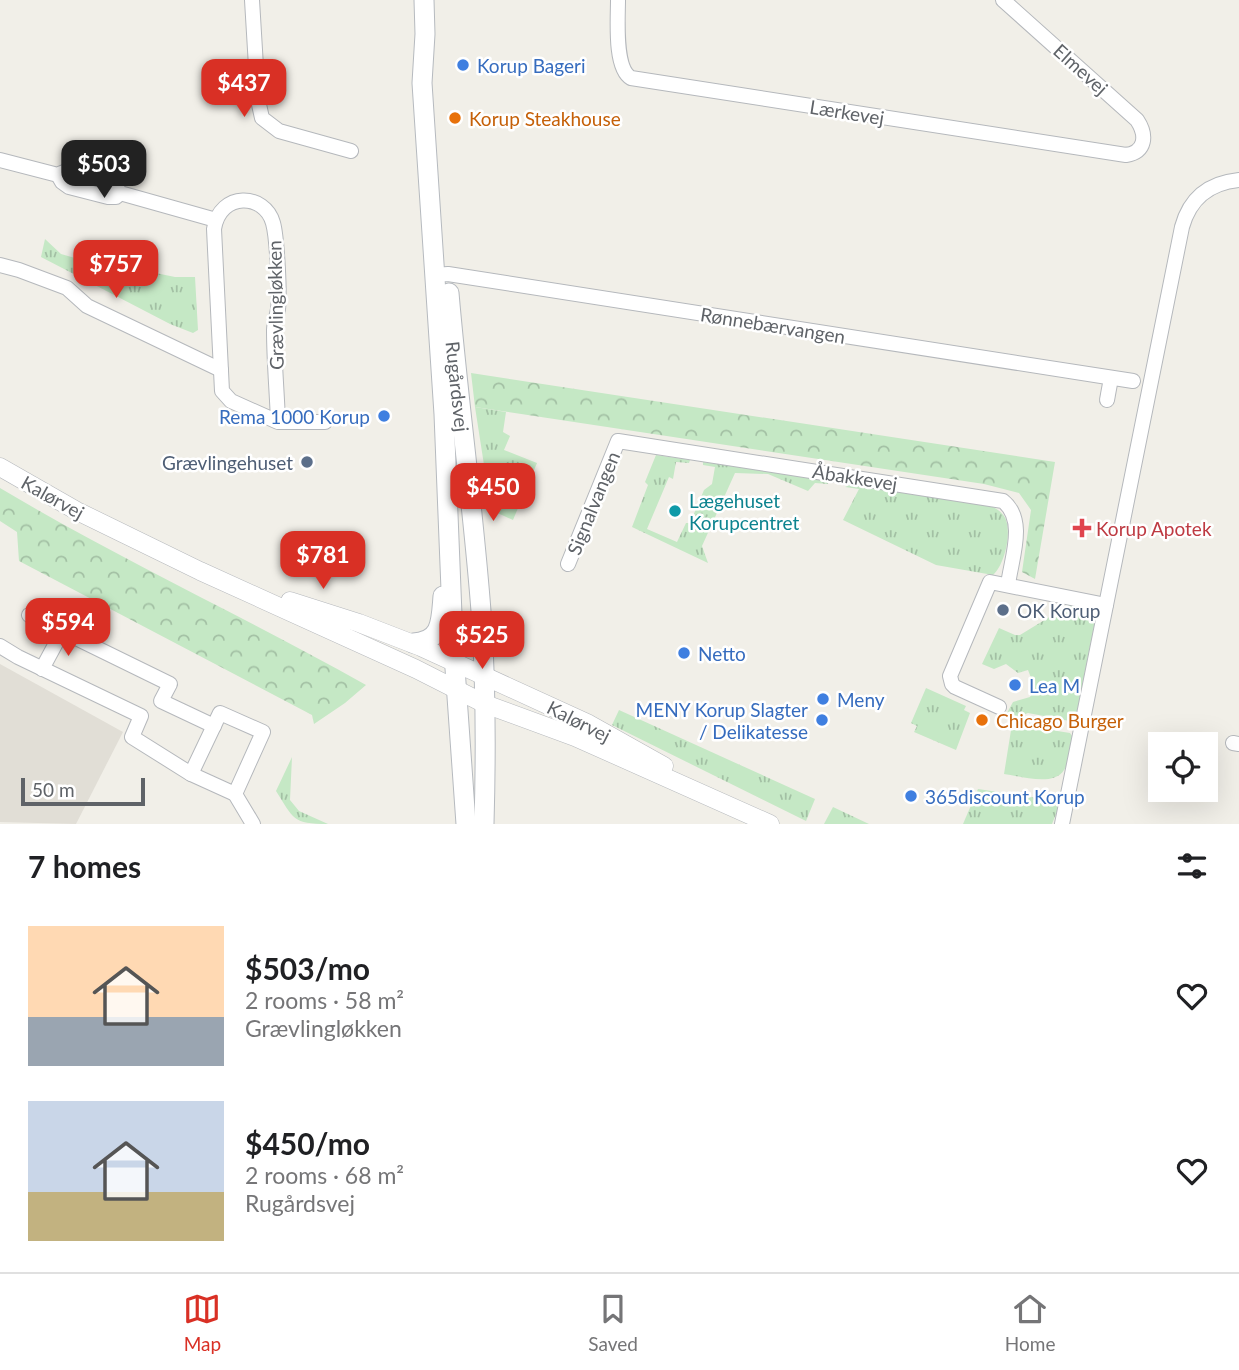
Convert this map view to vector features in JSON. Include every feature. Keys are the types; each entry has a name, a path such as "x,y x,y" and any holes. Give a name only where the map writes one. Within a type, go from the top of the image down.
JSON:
{"main road":[{"name":"Rugårdsvej","path":"424,0 422,83 474,535 466,824"},
{"name":"Rugårdsvej","path":"442,275 450,529 469,669 470,697 486,741 484,824"},
{"path":"446,448 451,456 458,498 469,669"},
{"path":"413,643 428,641 436,634 450,529"},
{"path":"470,697 478,824"}],"street":[{"path":"252,0 258,100 262,118 279,131 351,151"},
{"name":"Lærkevej","path":"618,0 620,61 625,75 631,78 1126,155 1133,154 1142,146"},
{"name":"Elmevej","path":"1003,0 1138,120 1142,127 1142,146"},
{"path":"0,160 58,174 62,182 69,187 108,197 116,197 120,193 216,220 222,391 231,401 278,422 325,422"},
{"path":"1062,824 1184,219 1199,195 1220,183 1239,180"},
{"name":"Grævlingløkken","path":"216,220 226,205 244,201 265,208 274,225 278,300 274,332 278,422"},
{"path":"0,265 67,288 87,306 221,370"},
{"name":"Rønnebærvangen","path":"442,275 1133,381"},
{"path":"1107,400 1111,378"},
{"name":"Signalvangen","path":"568,564 618,441"},
{"name":"Åbakkevej","path":"618,441 1003,501 1012,509 1016,520 1008,585"},
{"name":"Kalørvej","path":"0,467 77,512 416,669 470,697 575,737 771,824"},
{"name":"Kalørvej","path":"220,580 359,623 413,643 589,724 771,824"},
{"path":"999,707 955,687 951,684 950,676 990,582 1106,605"},
{"path":"29,615 170,684 161,701 214,726"},
{"path":"42,669 62,632"},
{"path":"0,646 141,716 132,737 191,774 235,794 253,824"},
{"path":"191,774 220,713 262,732 235,794"}],"shaded area":[{"path":"0,664 123,732 76,824 0,822"}],"green space":[{"path":"45,239 61,254 75,258 81,255 89,263 112,264 123,252 127,254 122,266 175,277 195,277 198,330 193,333 170,324 41,257"},
{"path":"471,373 1055,462 1035,579 1022,572 1031,510 1019,493 984,484 475,407"},
{"path":"475,407 506,412 503,432 510,436 504,450 537,463 513,520 491,510"},
{"path":"656,455 690,460 689,463 676,462 673,479 669,477 647,529 677,542 686,523 690,523 704,490 712,484 715,467 703,465 703,462 825,479 828,484 815,483 808,491 768,474 735,473 702,546 708,563 632,527"},
{"path":"850,485 994,508 1004,516 1008,529 1001,563 993,575 936,565 843,520 859,489 845,487"},
{"path":"0,488 90,539 366,685 314,724 312,715 19,561 17,532 0,521"},
{"path":"1069,605 1088,610 1095,621 1075,722 1028,713 1018,717 1007,713 1013,702 1030,697 1035,688 1028,670 1018,673 1006,664 994,669 982,664 999,628 1020,635"},
{"path":"926,688 966,706 964,710 970,713 956,750 914,732 917,726 911,723"},
{"path":"619,710 815,799 806,821 612,725"},
{"path":"1012,724 1019,728 1026,726 1070,733 1072,736 1069,759 1059,775 1036,779 1004,774"},
{"path":"292,757 290,800 299,811 328,824 307,823 295,818 276,791"},
{"path":"978,789 1051,800 1056,802 1058,809 1052,824 963,824"},
{"path":"833,807 869,824 824,824"}],"place":[{"name":"Korup Bageri","path":"463,65"},
{"name":"Korup Steakhouse","path":"455,118"},
{"name":"Rema 1000 Korup","path":"384,416"},
{"name":"Grævlingehuset","path":"307,462"},
{"name":"Lægehuset Korupcentret","path":"675,511"},
{"name":"Korup Apotek","path":"1082,528"},
{"name":"OK Korup","path":"1003,610"},
{"name":"Netto","path":"684,653"},
{"name":"Lea M","path":"1015,685"},
{"name":"Meny","path":"823,699"},
{"name":"MENY Korup Slagter / Delikatesse","path":"822,720"},
{"name":"Chicago Burger","path":"982,720"},
{"name":"365discount Korup","path":"911,796"}]}
